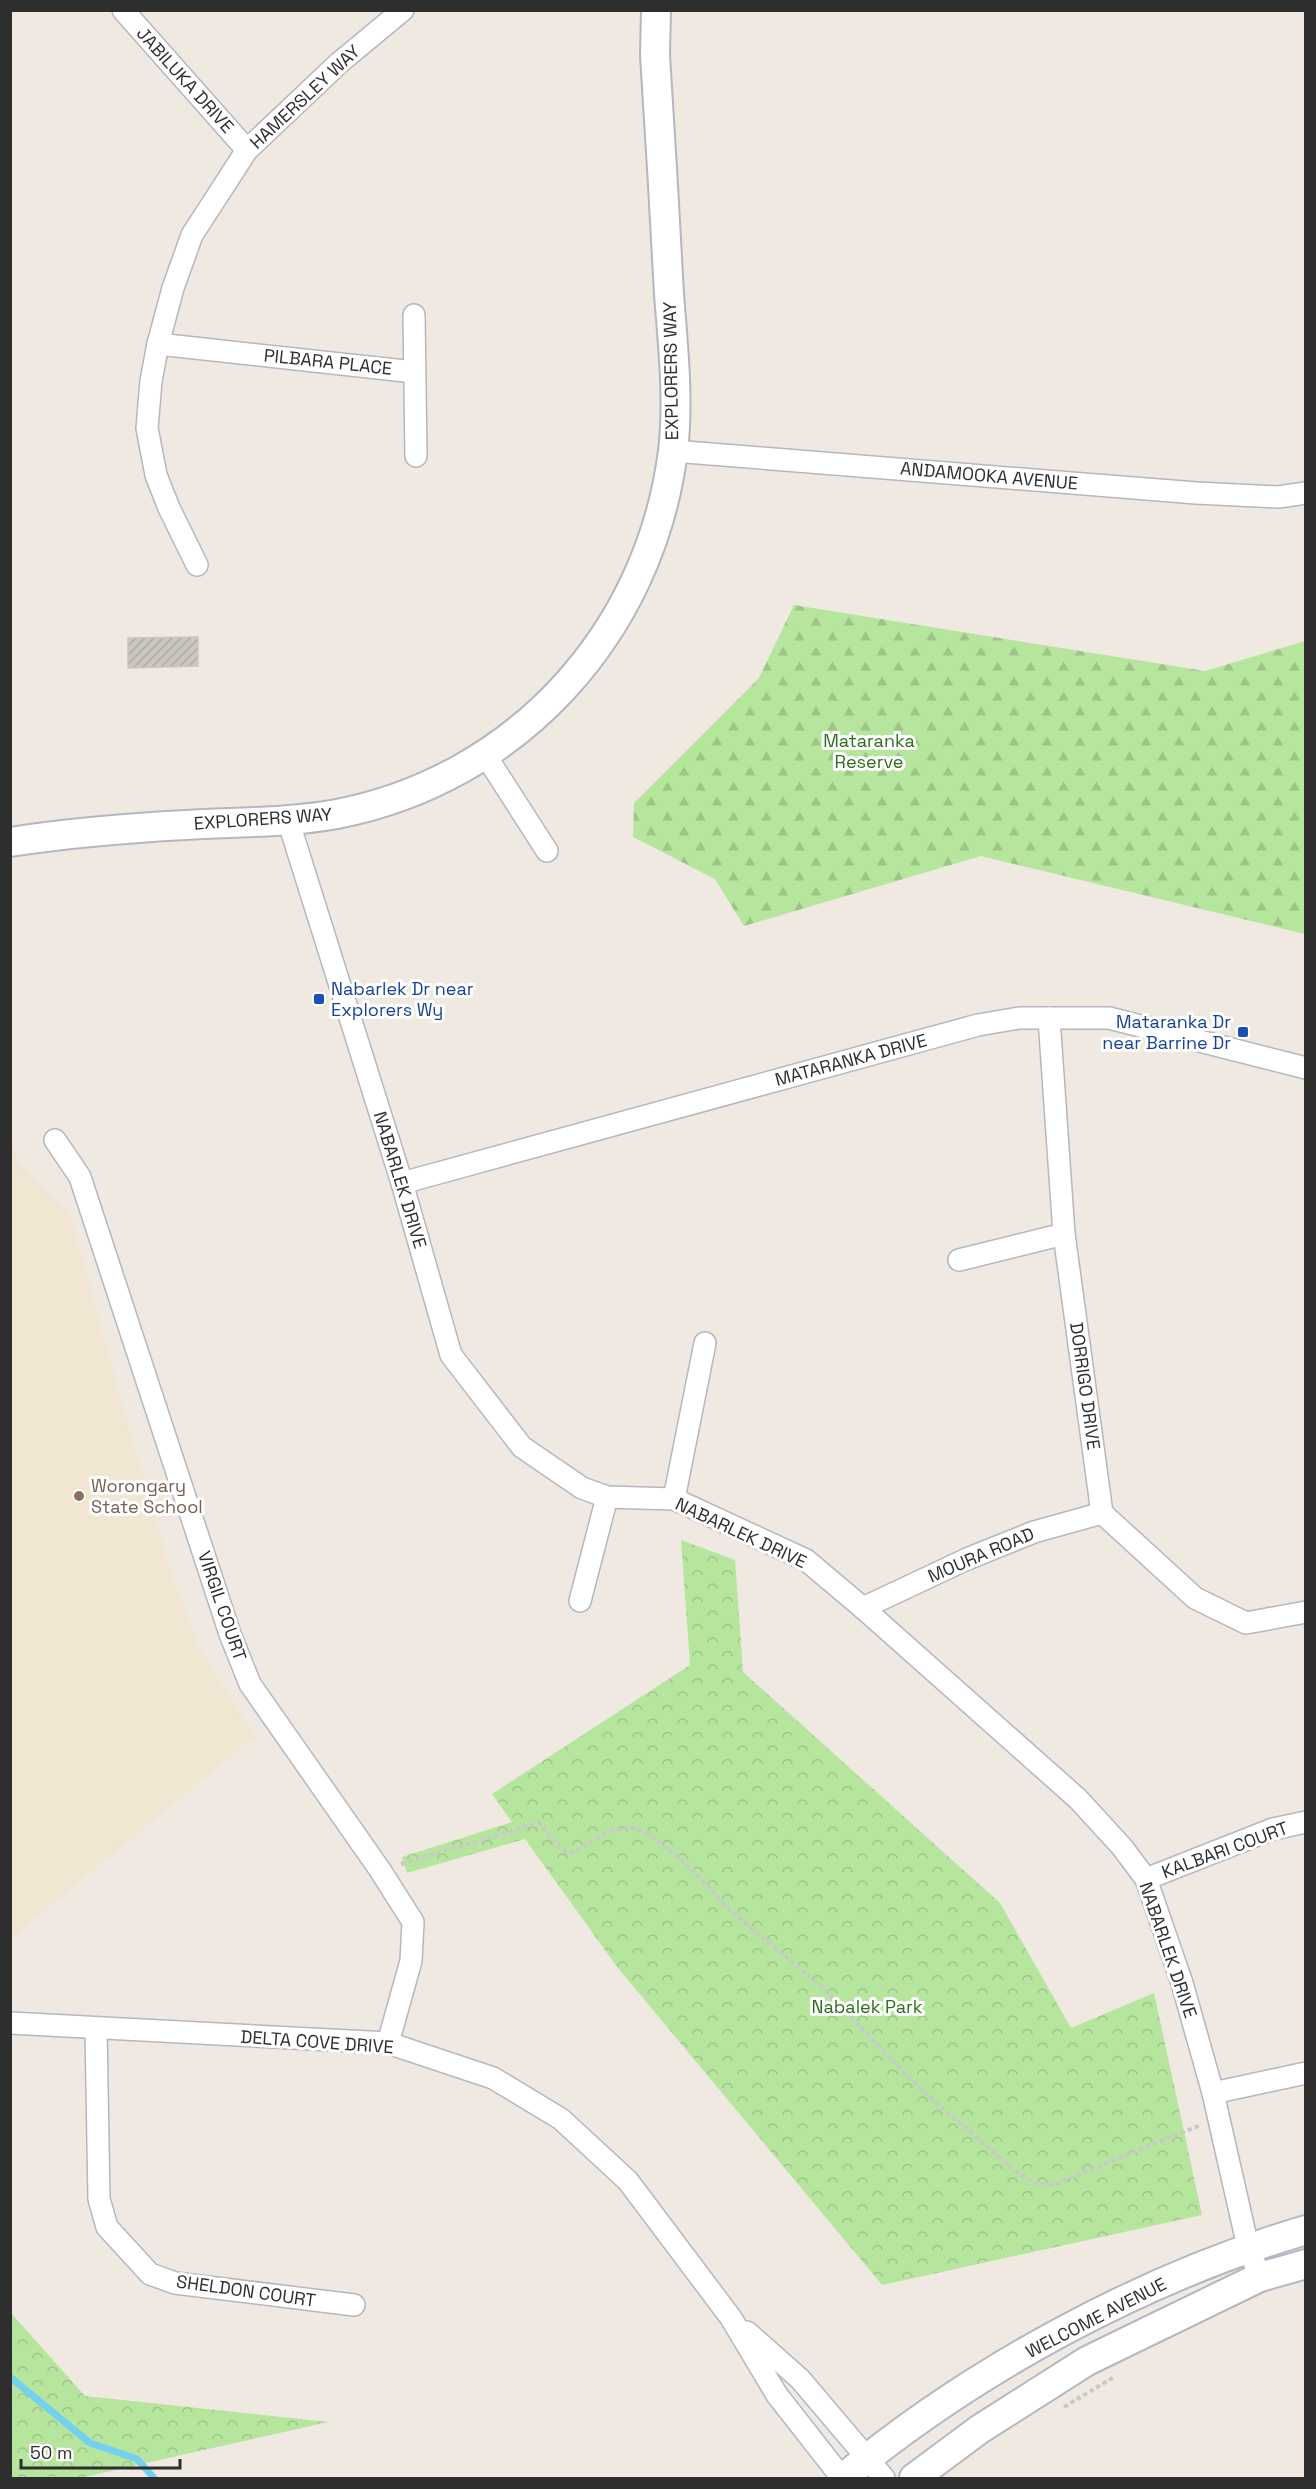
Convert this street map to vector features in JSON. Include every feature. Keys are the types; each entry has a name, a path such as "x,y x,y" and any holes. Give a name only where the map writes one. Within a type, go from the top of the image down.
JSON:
{"street":[{"name":"JABILUKA DRIVE","path":"123,10 247,150"},
{"name":"HAMERSLEY WAY","path":"197,565 169,508 156,475 147,428 151,381 158,344 173,288 192,235 247,150 339,63 403,10"},
{"name":"EXPLORERS WAY","path":"10,842 63,834 288,820 337,814 405,795 437,782 486,756 563,691 608,632 638,576 662,506 673,451 675,393 655,55 656,10"},
{"path":"414,315 414,372"},
{"name":"PILBARA PLACE","path":"158,344 414,372 416,456"},
{"name":"ANDAMOOKA AVENUE","path":"673,451 1196,493 1278,497 1305,493"},
{"path":"486,756 547,851"},
{"name":"NABARLEK DRIVE","path":"288,820 402,1183 451,1355 522,1447 582,1488 607,1497 674,1499 806,1560 1078,1799 1122,1847 1146,1879 1182,1983 1213,2093 1248,2247 1260,2277"},
{"name":"MATARANKA DRIVE","path":"402,1183 978,1025 1019,1018 1109,1018 1305,1068"},
{"name":"DORRIGO DRIVE","path":"1049,1018 1064,1234 1102,1513"},
{"name":"VIRGIL COURT","path":"55,1140 80,1177 230,1634 250,1684 380,1870 413,1922 411,1960 388,2043"},
{"path":"959,1260 1064,1234"},
{"path":"674,1499 705,1343"},
{"path":"580,1600 607,1497"},
{"path":"1102,1513 1195,1598 1246,1623 1305,1612"},
{"name":"MOURA ROAD","path":"863,1608 967,1559 1034,1532 1102,1513"},
{"name":"KALBARI COURT","path":"1146,1879 1273,1829 1305,1822"},
{"name":"DELTA COVE DRIVE","path":"10,2023 388,2043 493,2078 561,2119 628,2181 731,2318 777,2395 843,2478"},
{"name":"SHELDON COURT","path":"96,2029 99,2199 107,2227 129,2252 150,2274 176,2283 354,2305"},
{"path":"1213,2093 1305,2073"},
{"name":"WELCOME AVENUE","path":"843,2478 875,2468 951,2397 1068,2328 1204,2265 1248,2247 1305,2230"},
{"name":"WELCOME AVENUE","path":"914,2478 980,2429 1087,2361 1260,2277 1305,2264"},
{"name":"DELTA COVE DRIVE","path":"731,2318 800,2379 875,2468"}],"path":[{"path":"380,1870 539,1823 562,1850 573,1853 608,1832 630,1827 648,1833 690,1867 726,1907 821,1986 917,2086 1019,2174 1036,2184 1052,2185 1218,2118"},
{"path":"1058,2411 1118,2375"}],"shaded area":[{"name":"Worongary State School","path":"10,1126 16,1160 71,1217 172,1576 200,1650 255,1736 11,1938"}],"green space":[{"name":"Mataranka Reserve","path":"794,605 1205,671 1305,641 1305,934 981,856 744,926 715,879 633,837 634,803 759,678"},
{"name":"Nabalek Park","path":"681,1540 735,1560 743,1672 1000,1903 1071,2028 1154,1993 1202,2215 882,2285 618,1968 525,1839 407,1873 402,1857 512,1822 492,1794 690,1665"},
{"path":"11,2313 85,2396 328,2422 80,2478 11,2478"}],"building":[{"path":"198,637 198,666 128,668 128,638"}],"waterway":[{"path":"10,2377 90,2443 137,2459 154,2478"}],"place":[{"name":"Nabarlek Dr near Explorers Wy","path":"319,999"},
{"name":"Mataranka Dr near Barrine Dr","path":"1243,1032"},
{"name":"Worongary State School","path":"79,1496"}]}
